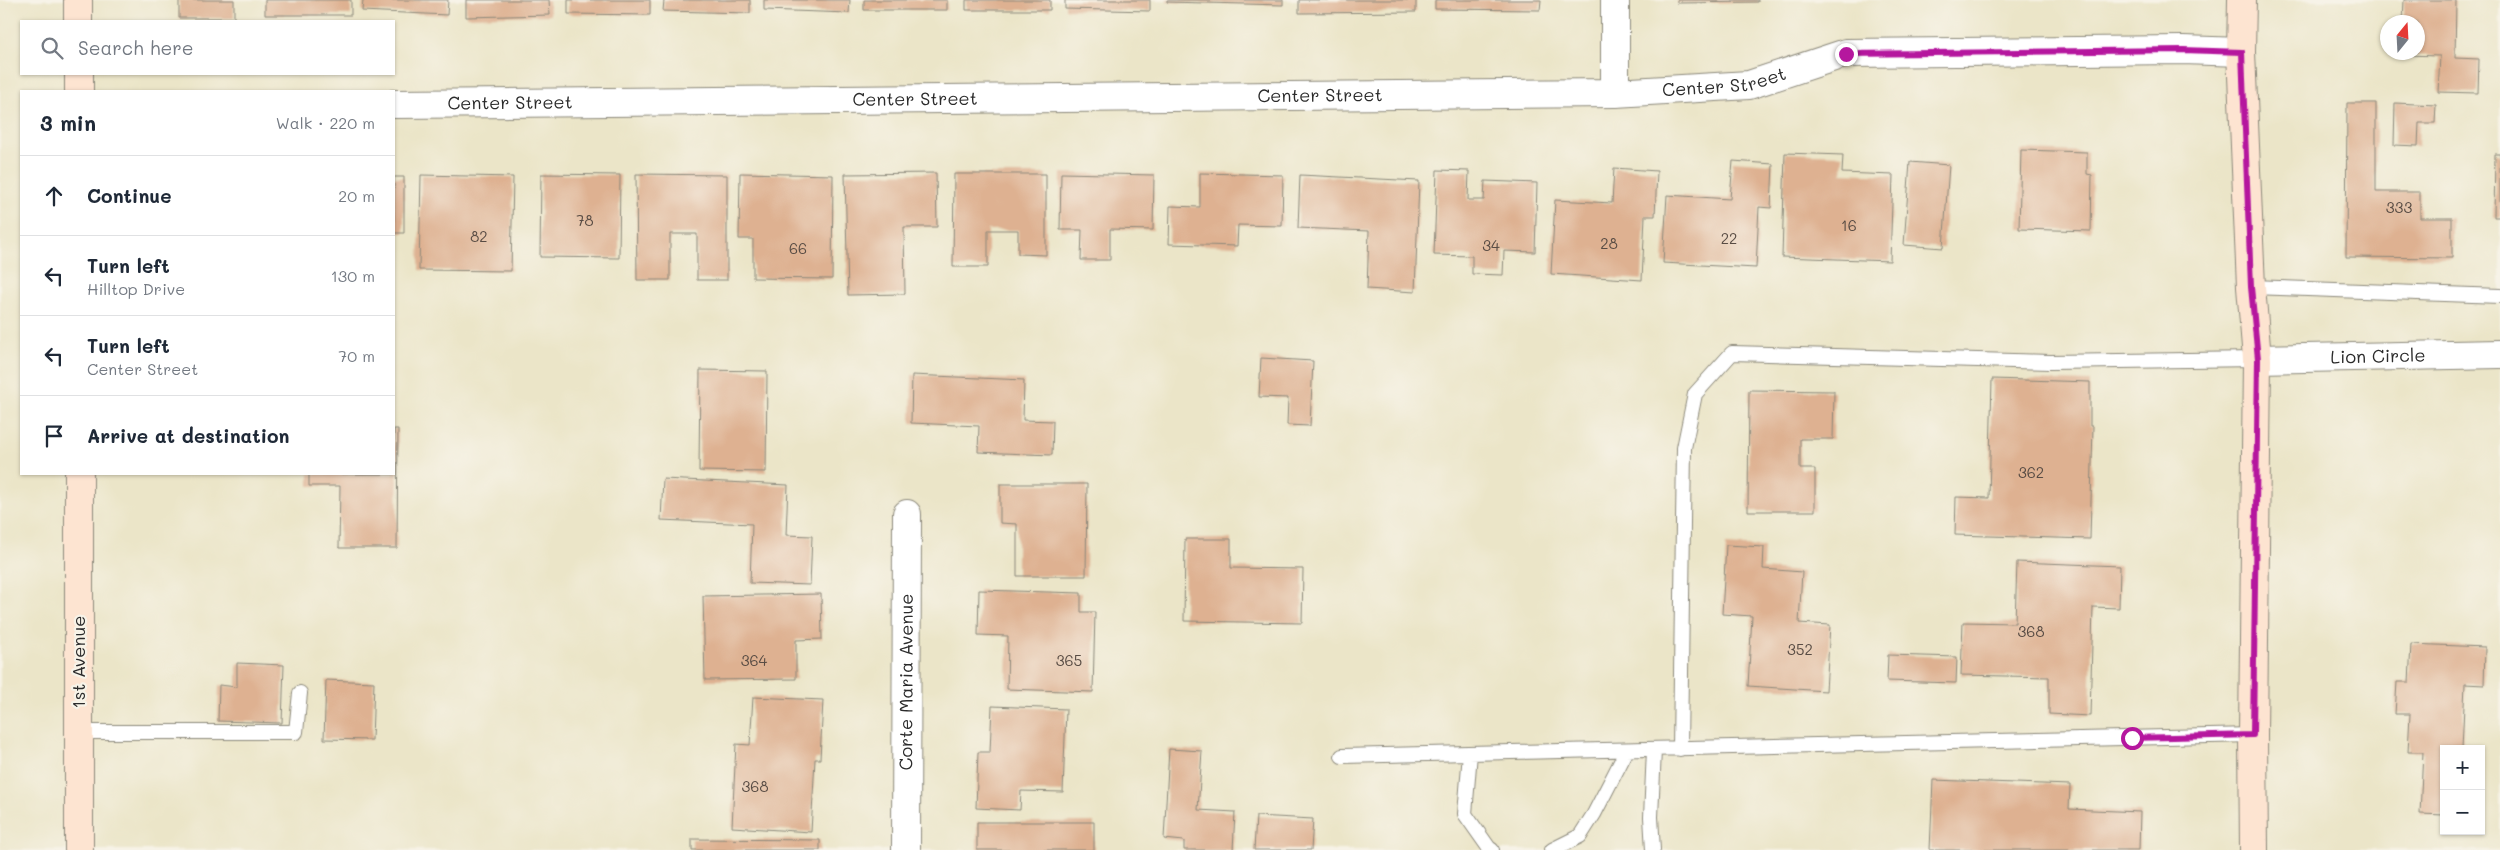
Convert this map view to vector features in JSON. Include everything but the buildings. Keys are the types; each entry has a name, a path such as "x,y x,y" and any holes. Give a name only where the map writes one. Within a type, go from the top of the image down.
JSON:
{"main road":[{"path":"78,0 78,20"},
{"path":"2242,0 2242,52 2251,287 2258,359 2253,735 2254,850"},
{"path":"78,75 79,90"},
{"name":"1st Avenue","path":"78,475 79,850"}],"street":[{"path":"1615,0 1615,92"},
{"name":"Center Street","path":"395,104 1615,92 1749,85 1846,54 2183,50 2242,52"},
{"name":"Lion Circle","path":"2258,359 2500,354"},
{"name":"Corte Maria Avenue","path":"906,850 907,514"}],"lane":[{"path":"2251,287 2500,296"},
{"path":"1680,749 1684,448 1695,394 1732,353 2050,362 2258,359"},
{"path":"78,732 296,732 300,693"},
{"path":"1342,756 2253,735"},
{"path":"1552,850 1580,836 1594,814 1628,750"},
{"path":"1653,850 1654,750"},
{"path":"1470,753 1465,814 1492,850"}],"route":[{"path":"1846,54 2183,50 2242,52 2251,287 2258,359 2253,735 2132,738"}]}
